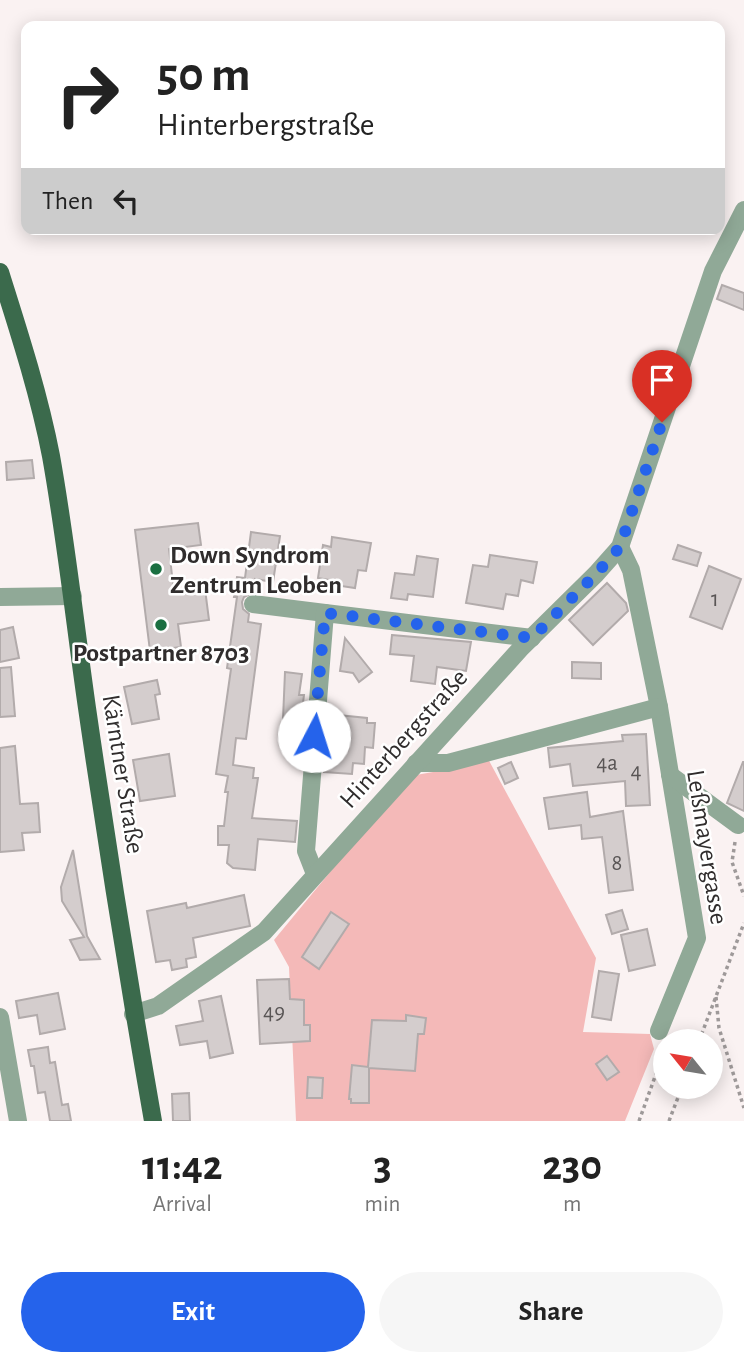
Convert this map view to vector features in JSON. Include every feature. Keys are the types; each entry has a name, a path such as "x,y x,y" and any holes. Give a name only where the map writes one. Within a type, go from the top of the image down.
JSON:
{"main road":[{"name":"Kärntner Straße","path":"0,272 50,454 134,1014 153,1121"}],"street":[{"name":"Hinterbergstraße","path":"134,1014 159,1006 264,932 416,762 620,547 713,271 744,210"},
{"name":"Leßmayergasse","path":"620,547 631,570 659,707 697,938 660,1029"},
{"path":"0,597 72,596"},
{"path":"253,604 325,613"},
{"name":"Hinterbergstraße","path":"314,874 306,850 325,613 532,638"},
{"path":"416,762 448,763 659,707"},
{"path":"670,775 738,825"},
{"path":"0,1017 18,1121"}],"path":[{"path":"738,825 732,862 744,896"},
{"path":"703,1029 744,923"},
{"path":"716,995 719,1028 744,1108"},
{"path":"639,1121 653,1082"},
{"path":"669,1121 677,1099"}],"shaded area":[{"path":"487,757 596,958 583,1032 650,1034 653,1051 625,1121 296,1121 289,967 274,940 340,860 416,775 450,769"}],"building":[{"path":"722,285 744,293 744,310 717,299"},
{"path":"32,460 34,478 7,480 6,462"},
{"name":"Down Syndrom Zentrum Leoben","path":"198,523 201,545 169,549 174,593 205,589 209,620 178,624 181,647 150,651 135,530"},
{"path":"251,532 280,536 273,582 255,579 252,593 244,597 242,602 243,609 249,614 248,622 261,624 246,739 236,738 233,765 254,768 253,778 258,778 252,818 297,821 295,842 258,839 255,870 233,868 227,863 229,845 218,845 218,826 224,826 228,776 216,774 231,669 227,668 237,597 234,597 237,577 245,578"},
{"path":"332,537 371,543 366,571 358,570 355,588 341,586 341,582 318,578 323,545 331,547"},
{"path":"678,545 701,553 697,566 673,559"},
{"path":"490,555 537,562 533,583 521,580 518,596 506,594 503,609 466,603 473,565 488,567"},
{"path":"417,556 438,559 433,597 408,594 407,600 391,598 395,573 414,575"},
{"path":"709,566 741,579 722,629 690,617"},
{"path":"607,583 626,603 628,611 593,645 569,620"},
{"path":"13,627 19,658 0,662 0,630"},
{"path":"392,635 471,642 466,671 437,667 435,684 411,681 414,656 390,654"},
{"path":"345,638 372,672 359,682 353,673 340,671"},
{"path":"572,662 601,663 601,679 572,678"},
{"path":"11,667 15,716 0,717 0,668"},
{"path":"285,672 302,674 299,695 304,695 300,726 305,726 302,753 282,750 286,719 283,719"},
{"path":"157,680 160,694 155,695 159,719 132,724 124,687"},
{"path":"338,715 367,718 367,723 375,723 373,748 365,747 364,764 353,763 352,774 324,772 327,729 336,730"},
{"path":"646,734 650,805 626,806 625,781 573,786 570,764 550,767 548,748 623,741 622,735"},
{"path":"15,746 20,804 38,803 40,832 22,833 24,850 0,852 0,748"},
{"path":"169,754 175,796 140,801 133,760"},
{"path":"511,762 518,778 505,784 498,768"},
{"path":"744,762 744,811 727,803"},
{"path":"587,792 590,817 623,811 633,890 609,893 602,837 582,839 581,825 549,829 544,798"},
{"path":"73,850 87,936 100,959 80,960 70,940 84,937 62,901 61,887"},
{"path":"244,895 250,926 193,938 196,957 186,959 187,967 172,970 170,960 156,962 147,911 186,903 187,908"},
{"path":"622,910 628,929 612,934 606,915"},
{"path":"331,912 349,924 319,969 302,957"},
{"path":"647,929 655,965 629,971 621,935"},
{"path":"599,971 619,974 611,1020 592,1017"},
{"path":"289,979 290,999 304,1000 304,1025 310,1025 310,1041 260,1044 257,980"},
{"path":"58,993 65,1029 40,1034 37,1015 19,1018 16,1001"},
{"path":"221,996 233,1053 210,1058 207,1041 180,1045 176,1026 203,1021 199,1001"},
{"path":"406,1015 426,1018 424,1034 418,1034 415,1071 369,1068 369,1103 351,1103 349,1099 352,1065 368,1067 372,1020 406,1021"},
{"path":"48,1047 50,1063 55,1062 62,1105 68,1104 71,1121 50,1121 45,1092 38,1093 34,1066 31,1066 28,1050"},
{"path":"607,1056 619,1072 607,1080 596,1064"},
{"path":"308,1077 323,1078 322,1098 307,1098"},
{"path":"189,1093 190,1121 173,1121 172,1094"}],"place":[{"name":"Down Syndrom Zentrum Leoben","path":"156,569"},
{"name":"Postpartner 8703","path":"161,625"}],"route":[{"path":"314,736 325,613 532,638 620,547 662,422"}]}
